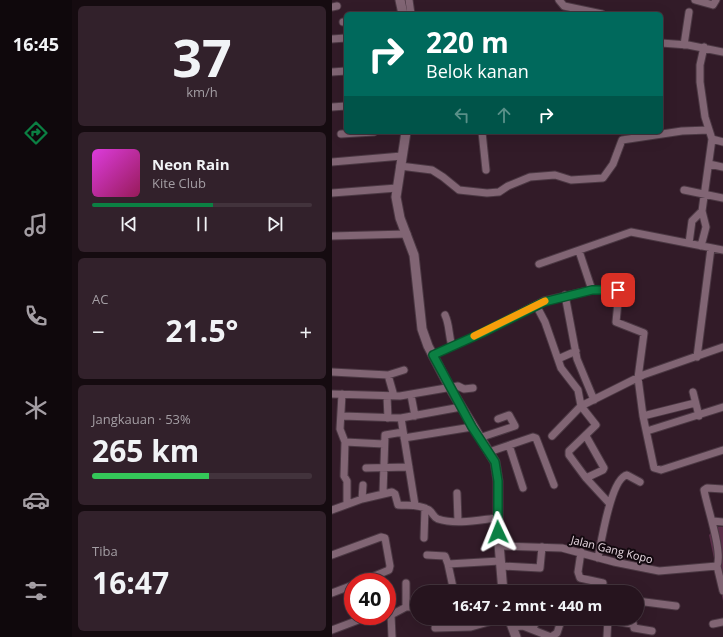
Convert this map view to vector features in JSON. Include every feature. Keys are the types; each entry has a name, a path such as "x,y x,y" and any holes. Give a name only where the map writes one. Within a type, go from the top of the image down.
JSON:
{"street":[{"path":"400,0 403,12"},
{"path":"409,0 411,12"},
{"path":"558,0 564,6 592,12"},
{"path":"695,0 713,5 716,0"},
{"path":"684,45 689,12"},
{"path":"332,39 344,38"},
{"path":"663,43 684,45 723,52"},
{"path":"701,246 706,227 702,211 712,139 700,82 700,65 704,48"},
{"path":"332,72 344,71"},
{"path":"334,109 344,106"},
{"path":"334,109 344,110"},
{"path":"663,133 682,130 709,130"},
{"path":"406,134 396,188 397,206 414,255 422,329 433,355 450,388 472,427 495,462 498,481 497,518 503,585"},
{"path":"482,134 486,170"},
{"path":"332,162 401,161 438,173 459,190 495,193 530,177 555,175 571,180 603,178 613,164 622,140 658,134"},
{"path":"712,139 723,142"},
{"path":"709,164 723,167"},
{"path":"332,193 396,188"},
{"path":"684,190 723,198"},
{"path":"689,243 692,221 702,211"},
{"path":"539,264 631,232 723,250"},
{"path":"332,236 407,234"},
{"path":"697,357 711,248"},
{"path":"579,251 592,290"},
{"path":"433,355 482,333 536,305 565,295 592,290 618,290 616,322 644,333 638,378 643,416 653,467 657,470 723,450"},
{"path":"565,295 578,364 594,400"},
{"path":"536,305 545,322 564,374 578,390 581,406 596,426 569,451 569,455 586,478 609,503"},
{"path":"445,315 450,325 448,332 452,346"},
{"path":"552,436 581,406 638,378 723,347"},
{"path":"558,359 576,351"},
{"path":"332,372 388,375 404,370"},
{"path":"388,375 391,396 388,418"},
{"path":"332,394 391,396 411,395 458,386 464,389 473,388"},
{"path":"693,392 699,416"},
{"path":"342,394 342,416 340,429 346,442 344,476 347,480 347,500"},
{"path":"411,395 416,416"},
{"path":"643,416 696,403"},
{"path":"342,416 402,418 461,407"},
{"path":"647,431 699,416 723,407"},
{"path":"479,438 515,426 509,415 498,420"},
{"path":"402,418 403,435 410,467 415,505"},
{"path":"383,493 385,434 403,435 472,427"},
{"path":"586,436 604,468 586,478"},
{"path":"489,452 533,437 536,438 554,485"},
{"path":"346,442 384,444"},
{"path":"509,445 524,488"},
{"path":"366,468 410,467"},
{"path":"598,558 609,503 624,476 629,475 640,482"},
{"path":"362,499 363,485"},
{"path":"723,489 707,488 704,490 713,521 720,558 717,566 723,591"},
{"path":"457,492 458,521"},
{"path":"332,510 347,500 362,499 383,493 395,493 398,505 415,505 425,508 437,518 458,521 497,518"},
{"path":"424,538 425,508"},
{"path":"713,521 723,522"},
{"path":"332,555 381,537 384,538 390,566 389,570 382,573"},
{"name":"Jalan Gang Kopo","path":"499,546 542,546 562,548 581,552 598,558 659,571 717,566"},
{"path":"448,564 501,563 539,568 542,565 542,546"},
{"path":"581,552 578,572 580,578 603,583"},
{"path":"427,555 447,556 452,585"},
{"path":"406,583 406,607"},
{"path":"332,593 344,588"},
{"path":"644,602 676,606"},
{"path":"396,611 410,607"},
{"path":"713,624 723,622"},
{"path":"332,630 345,625"},
{"path":"390,625 392,637"},
{"path":"435,628 471,627 478,625"},
{"path":"533,629 534,625"},
{"path":"516,637 512,627 524,626 549,636 554,636 557,633 560,625"},
{"path":"606,637 607,625"},
{"path":"634,625 635,629 652,630"}],"shaded area":[{"path":"717,527 723,527 723,601 709,535"}],"slow traffic":[{"path":"474,336 530,307 545,301"}],"route":[{"path":"498,532 498,481 495,462 472,427 433,355 482,333 530,307 544,302 565,295 592,290 618,290"}]}
